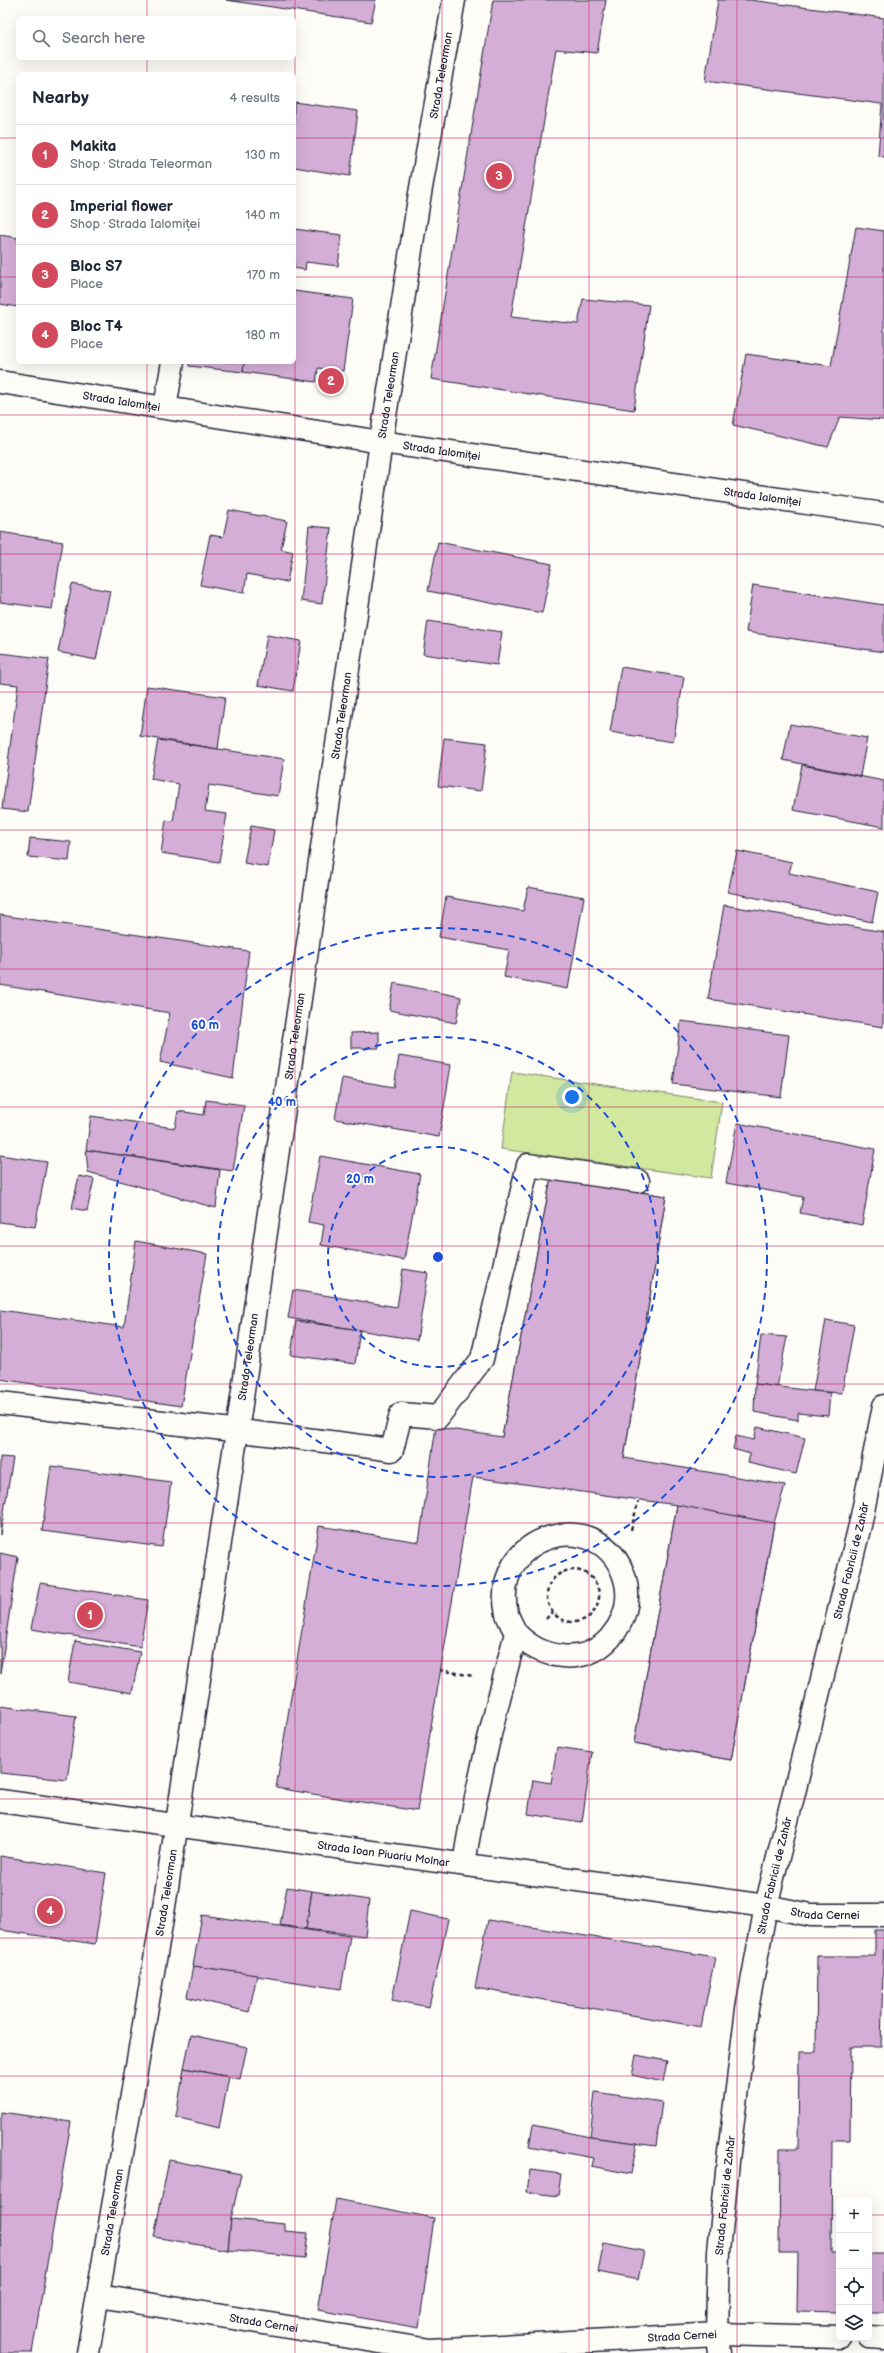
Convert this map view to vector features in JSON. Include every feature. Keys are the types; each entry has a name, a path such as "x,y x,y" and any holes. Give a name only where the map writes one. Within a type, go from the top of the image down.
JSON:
{"street":[{"name":"Strada Teleorman","path":"88,2353 99,2296 176,1825 237,1432 381,442 417,212 454,0"},
{"path":"165,407 173,364"},
{"name":"Strada Ialomiței","path":"0,382 381,442 884,514"},
{"path":"0,1403 237,1432 287,1435 392,1450 401,1414 438,1417 482,1359 528,1165 638,1181"},
{"name":"Strada Fabricii de Zahăr","path":"718,2343 719,2250 729,2152 747,2009 766,1906 861,1521 878,1464 884,1406"},
{"path":"464,1864 469,1833 503,1681 516,1632 507,1615 504,1595 508,1575 517,1558 532,1544 550,1536 570,1534 589,1538 606,1549 615,1558 621,1568 627,1588 626,1609 618,1629 604,1644 585,1654 565,1657 544,1653 526,1643 516,1632"},
{"name":"Strada Ioan Piuariu Molnar","path":"0,1801 766,1906"},
{"name":"Strada Cernei","path":"766,1906 811,1915 884,1915"},
{"name":"Strada Cernei","path":"99,2296 429,2352 718,2343 836,2337"},
{"path":"872,2337 884,2338"}],"path":[{"path":"567,1570 584,1572 591,1576 596,1583 599,1600 591,1615 575,1622 559,1618 552,1612 547,1596 552,1579 567,1570"}],"green space":[{"path":"512,1072 722,1102 711,1178 501,1149"}],"building":[{"path":"226,0 376,0 371,22"},
{"path":"493,0 606,0 597,53 556,49 511,317 578,324 583,299 649,305 634,410 431,379"},
{"path":"718,0 750,0 884,18 884,157 878,156 882,104 705,81"},
{"path":"296,102 358,111 350,176 296,167"},
{"path":"856,227 884,231 884,420 840,417 828,447 733,425 746,354 831,366"},
{"path":"296,229 342,235 338,266 306,262 305,270 296,268"},
{"path":"0,235 16,238 16,307 0,304"},
{"path":"296,291 353,299 343,371 318,368 316,382 243,372 244,364 296,364"},
{"path":"189,364 244,364 243,372 189,366"},
{"path":"229,510 287,521 281,549 293,552 287,582 247,574 244,593 200,585 210,535 223,537"},
{"path":"309,526 331,528 322,604 301,601"},
{"path":"0,532 63,542 52,609 0,602"},
{"path":"438,542 552,564 542,613 428,591"},
{"path":"72,584 110,591 96,660 58,652"},
{"path":"753,585 884,605 884,652 746,632"},
{"path":"428,621 502,632 497,665 423,654"},
{"path":"267,635 301,641 293,691 258,685"},
{"path":"0,653 49,659 28,812 2,809 18,685 0,683"},
{"path":"621,667 684,677 673,742 610,732"},
{"path":"147,686 225,697 218,749 140,736"},
{"path":"790,724 867,738 860,776 783,760"},
{"path":"444,738 487,743 481,791 438,786"},
{"path":"158,740 284,759 278,796 209,785 205,811 227,814 219,862 161,853 166,820 173,821 179,784 151,779"},
{"path":"802,765 884,781 884,827 793,810"},
{"path":"251,826 274,830 268,867 244,863"},
{"path":"30,838 71,842 69,861 28,857"},
{"path":"737,851 792,862 789,873 878,892 872,922 728,892"},
{"path":"528,887 584,897 568,989 504,977 509,950 439,937 446,897 523,911"},
{"path":"724,905 884,932 883,1027 708,999"},
{"path":"0,915 249,951 233,1078 160,1062 170,1013 0,985"},
{"path":"394,983 461,997 456,1023 389,1010"},
{"path":"681,1021 789,1035 781,1097 673,1084"},
{"path":"379,1032 379,1048 351,1048 351,1033"},
{"path":"399,1056 451,1065 439,1137 335,1119 342,1078 394,1087"},
{"path":"206,1100 244,1105 233,1171 86,1150 91,1116 175,1128 178,1111 204,1115"},
{"path":"737,1123 875,1149 862,1225 800,1213 803,1197 726,1183"},
{"path":"86,1150 220,1170 216,1208 88,1172"},
{"path":"0,1155 47,1162 35,1227 0,1222"},
{"path":"320,1156 420,1174 404,1260 321,1245 324,1225 308,1222"},
{"path":"79,1176 94,1179 87,1211 72,1208"},
{"path":"551,1178 666,1196 624,1458 502,1437"},
{"path":"551,1178 666,1196 624,1458 785,1485 774,1523 731,1760 634,1743 677,1505 473,1477 417,1811 276,1788 319,1526 419,1542 436,1427 502,1437"},
{"path":"136,1241 207,1254 181,1406 0,1379 0,1310 124,1327"},
{"path":"403,1269 428,1273 417,1340 288,1318 293,1290 397,1307"},
{"path":"826,1320 854,1325 842,1393 813,1391"},
{"path":"296,1321 360,1330 355,1364 291,1355"},
{"path":"761,1335 787,1337 777,1387 755,1384"},
{"path":"755,1384 830,1393 828,1416 798,1413 798,1420 754,1412"},
{"path":"757,1427 805,1438 796,1474 748,1463 750,1454 733,1449 736,1436 754,1440"},
{"path":"0,1457 13,1458 0,1535"},
{"path":"51,1466 171,1482 162,1547 42,1531"},
{"path":"677,1505 774,1523 731,1760 634,1743"},
{"path":"0,1553 18,1557 0,1674"},
{"path":"40,1583 148,1600 140,1647 31,1629"},
{"path":"75,1641 140,1652 132,1693 68,1682"},
{"path":"0,1706 76,1716 67,1780 0,1773"},
{"path":"557,1747 592,1752 582,1822 528,1814 533,1780 551,1783"},
{"path":"0,1856 106,1873 95,1944 0,1930"},
{"path":"287,1887 312,1891 306,1929 280,1925"},
{"path":"312,1891 369,1900 365,1936 306,1929"},
{"path":"410,1911 448,1919 429,2007 392,2000"},
{"path":"202,1915 350,1936 341,1989 193,1966"},
{"path":"488,1920 715,1957 701,2027 475,1988"},
{"path":"875,1930 884,1930 881,2047 851,2047 850,2140 832,2140 831,2253 836,2253 836,2312 797,2311 798,2253 779,2253 780,2149 798,2149 799,2052 816,2052 817,1956 875,1956"},
{"path":"193,1966 257,1975 249,2012 187,1997"},
{"path":"191,2035 247,2047 240,2079 184,2068"},
{"path":"636,2055 667,2061 663,2082 632,2075"},
{"path":"184,2068 229,2077 219,2128 176,2117"},
{"path":"595,2092 662,2102 656,2146 590,2137"},
{"path":"1,2112 71,2122 32,2353 0,2353"},
{"path":"533,2125 590,2137 637,2143 631,2174 591,2166 593,2158 529,2146"},
{"path":"169,2160 241,2174 231,2219 228,2250 154,2237"},
{"path":"530,2170 561,2174 558,2196 527,2192"},
{"path":"336,2199 434,2218 419,2328 318,2310"},
{"path":"231,2219 285,2224 285,2231 308,2233 305,2258 228,2250"},
{"path":"604,2243 644,2251 638,2280 598,2272"},
{"path":"872,2254 884,2254 884,2312 872,2312"}],"place":[{"name":"Bloc S7","path":"499,176"},
{"name":"Imperial flower","path":"331,381"},
{"name":"Makita","path":"90,1615"},
{"name":"Bloc T4","path":"50,1911"}]}
